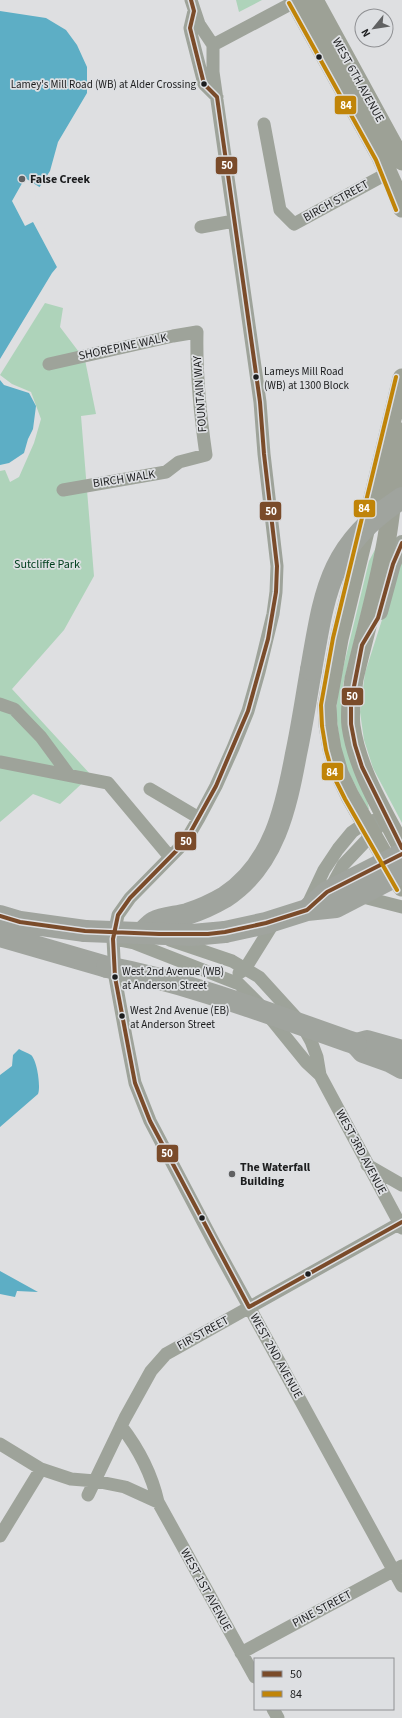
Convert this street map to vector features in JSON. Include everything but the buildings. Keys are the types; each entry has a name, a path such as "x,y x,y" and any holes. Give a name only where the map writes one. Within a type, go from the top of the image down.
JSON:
{"highway":[{"path":"139,938 154,922 186,914 211,905 225,896 240,886 254,872 265,855 274,837 288,799 320,620 326,594 334,572 343,554 365,526 398,508"},
{"path":"309,908 327,892 402,854"},
{"path":"0,916 20,922 139,938 159,934 192,935 225,932 266,923 309,908 336,907 402,873"},
{"path":"0,936 107,967 138,973 188,987 356,1044 363,1052 402,1068"},
{"path":"356,1044 367,1041 402,1051"}],"main road":[{"name":"WEST 6TH AVENUE","path":"296,0 395,166"},
{"name":"WEST 6TH AVENUE","path":"314,0 395,166 402,208"},
{"path":"402,378 339,639 327,705 332,750 339,773 402,887"},
{"path":"402,432 394,476 398,508 386,546 362,645 351,702 351,724 355,745 362,767 402,848"}],"street":[{"path":"192,6 199,24 215,44 296,0"},
{"path":"192,6 190,28 204,84 216,97"},
{"name":"WEST 2ND AVENUE","path":"215,44 213,72 216,97 260,402 264,454 277,566 276,592 268,639 248,711 216,786 185,842 130,898 118,915 113,939 117,985 126,1037 138,1089 150,1121 249,1307 398,1568 402,1586"},
{"name":"BIRCH STREET","path":"264,124 280,210 294,224 395,166"},
{"path":"201,227 234,221"},
{"name":"SHOREPINE WALK","path":"49,364 197,332"},
{"name":"FOUNTAIN WAY","path":"197,332 196,362 198,403 206,455"},
{"name":"BIRCH WALK","path":"63,490 166,472 179,462 206,455"},
{"path":"366,528 398,508"},
{"path":"362,645 378,618 393,564 402,543"},
{"path":"0,704 14,709 41,737 69,775"},
{"path":"0,762 108,783 170,857"},
{"path":"150,789 199,818"},
{"path":"309,908 326,896 343,865 369,829 386,817"},
{"path":"309,908 308,903 324,870 338,849 352,832 369,829"},
{"path":"0,921 63,935 113,939 139,938 170,940 229,926 277,918 309,908 363,897 402,907"},
{"path":"227,978 245,969 277,918"},
{"name":"WEST 3RD AVENUE","path":"139,938 239,984 249,993 306,1062 320,1075"},
{"name":"WEST 3RD AVENUE","path":"170,940 232,961 259,977 301,1023 311,1041 317,1057 320,1075 401,1224"},
{"path":"368,1165 402,1185"},
{"name":"FIR STREET","path":"88,1494 121,1426 151,1371 166,1354 401,1224"},
{"name":"WEST 1ST AVENUE","path":"121,1426 129,1437 154,1483 158,1502 254,1675"},
{"path":"0,1444 41,1469 71,1479 95,1481 125,1487 158,1502"},
{"path":"0,1536 41,1469"},
{"name":"PINE STREET","path":"242,1653 398,1568"}],"green space":[{"path":"236,0 262,0 239,12"},
{"name":"Sutcliffe Park","path":"45,303 63,308 60,327 85,360 96,414 81,416 94,576 64,630 12,689 91,775 60,804 33,794 0,822 0,471 5,470 10,482 19,477 34,443 41,419 31,392 12,384 0,375"},
{"path":"379,542 343,685 342,713 368,804 369,809 367,809 342,759 336,713 339,685 369,561"},
{"path":"402,557 402,823 373,768 364,740 360,712 365,673"}],"water":[{"name":"False Creek","path":"0,11 46,18 66,30 77,45 87,67 87,93 58,142 50,171 33,197 34,213 58,258 57,267 0,359"},
{"path":"0,380 4,385 29,393 36,406 33,429 24,453 9,463 0,465"},
{"path":"19,1049 31,1055 35,1062 39,1080 39,1091 38,1094 0,1127 0,1075 12,1066 13,1055"},
{"path":"0,1271 38,1292 17,1291 15,1297 0,1294"}],"pier":[{"path":"25,178 41,188 35,197 36,213 60,257 58,269 33,222 25,226 12,201"}],"transit line":[{"name":"50","path":"191,0 194,11 190,28 204,84 217,97 260,402 264,454 277,566 276,592 268,639 248,711 216,786 185,842 130,898 118,915 113,939 115,977 135,1083 150,1121 249,1307"},
{"name":"84","path":"289,3 376,160 396,210"},
{"name":"84","path":"396,377 333,638 321,705 322,726 326,750 333,775 397,890"},
{"name":"50","path":"402,543 393,564 378,618 362,645 351,702 351,724 355,745 362,767 402,848"},
{"name":"50","path":"0,916 20,922 85,931 159,934 208,934 225,932 266,923 307,910 327,892 402,854"},
{"name":"50","path":"249,1307 402,1222"}],"place":[{"name":"Lamey's Mill Road (WB) at Alder Crossing","path":"204,84"},
{"name":"False Creek","path":"22,179"},
{"name":"Lameys Mill Road (WB) at 1300 Block","path":"256,377"},
{"name":"West 2nd Avenue (WB) at Anderson Street","path":"115,977"},
{"name":"West 2nd Avenue (EB) at Anderson Street","path":"122,1016"},
{"name":"The Waterfall Building","path":"232,1174"}]}
